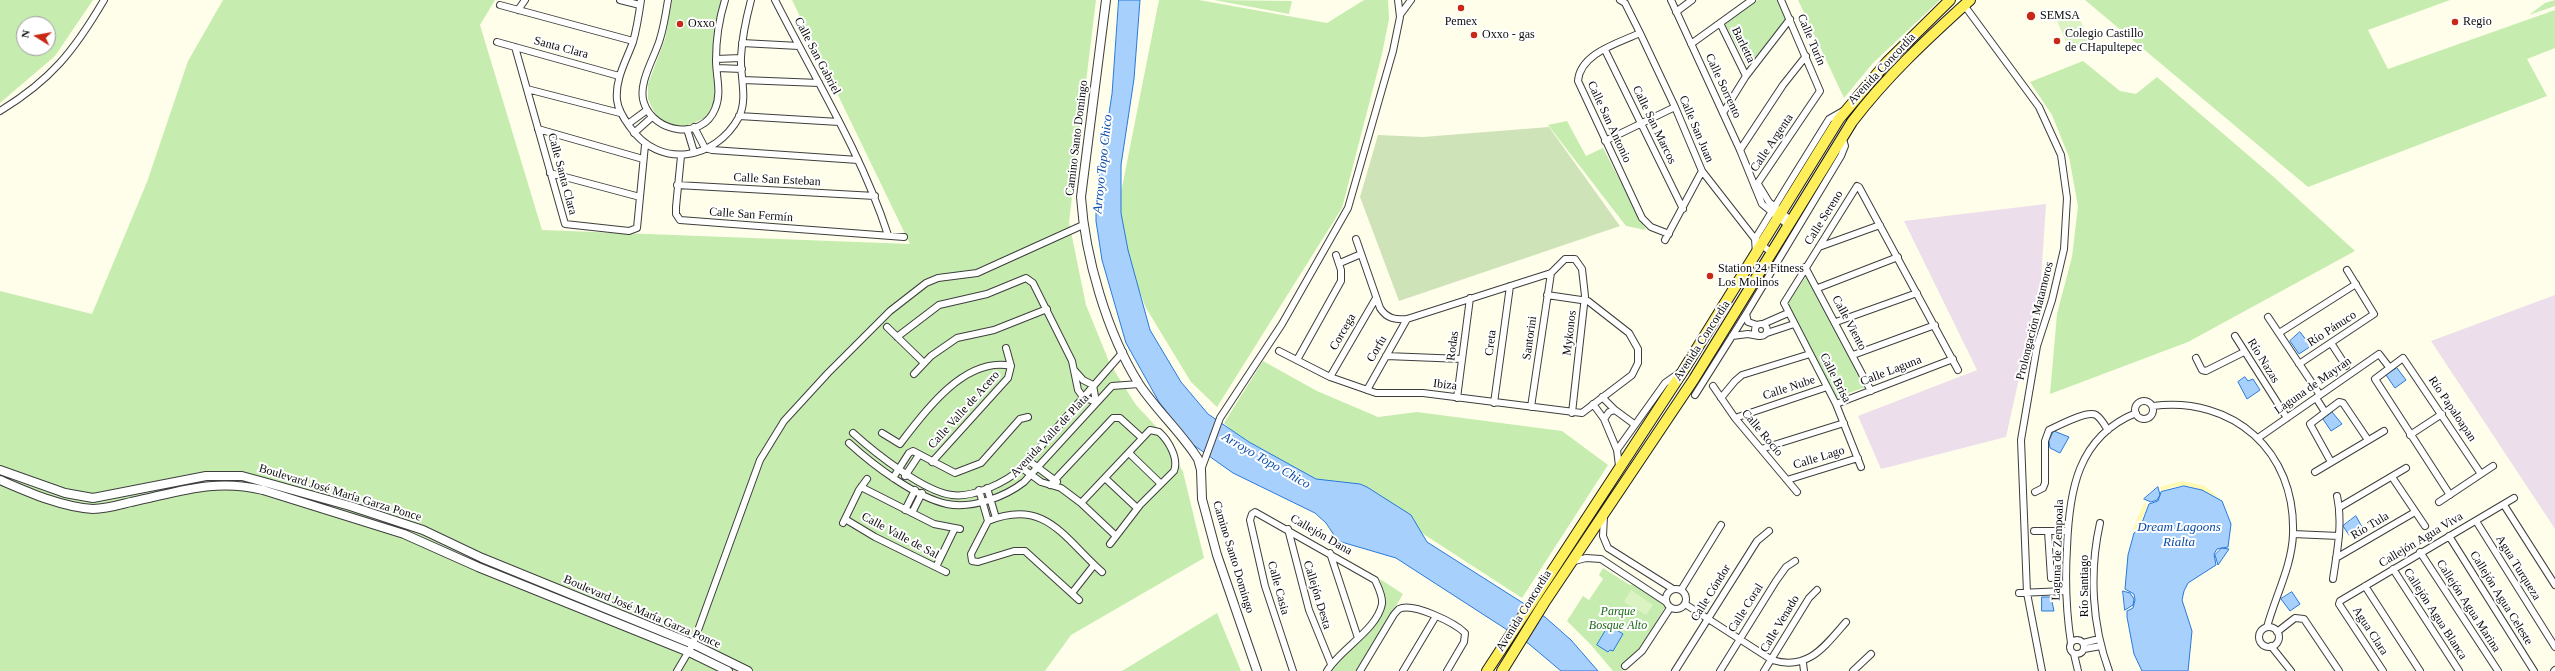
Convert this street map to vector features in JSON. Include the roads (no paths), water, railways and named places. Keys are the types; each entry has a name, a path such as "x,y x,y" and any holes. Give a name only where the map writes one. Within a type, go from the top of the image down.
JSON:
{"main road":[{"name":"Avenida Concordia","path":"1780,215 1792,187 1847,109 1887,62 1950,0"},
{"name":"Avenida Concordia","path":"1502,671 1544,603 1694,379 1758,277 1768,248 1811,189 1842,136 1872,96 1915,53 1922,40 1963,2"},
{"path":"1768,248 1780,215 1811,189"},
{"name":"Avenida Concordia","path":"1487,671 1533,597 1683,371 1756,254 1768,248"}],"street":[{"path":"0,112 34,89 58,67 104,0"},
{"path":"518,10 524,0"},
{"path":"620,0 641,3 633,41 619,76 617,93 620,113 634,133 645,145 662,153 681,156 705,148 721,140 739,116 743,80 741,58 742,42 751,0"},
{"path":"668,0 661,37 642,91 644,103 652,117 665,127 687,129 705,122 715,110 719,95 716,68 718,31 725,0"},
{"name":"Calle San Gabriel","path":"775,0 858,160"},
{"name":"Camino Santo Domingo","path":"1106,0 1082,177 1083,225 1107,313 1123,352 1139,384 1194,453 1201,470 1202,499 1217,555 1257,671"},
{"path":"1398,0 1400,17"},
{"path":"1201,470 1220,418 1282,324 1348,208 1393,51 1400,17 1405,6 1411,0"},
{"name":"Calle Sorrento","path":"1671,0 1756,184"},
{"path":"1676,12 1692,0"},
{"path":"1691,44 1752,0"},
{"name":"Calle Turín","path":"1781,0 1820,90"},
{"name":"Calle San Juan","path":"1624,1 1675,106 1702,171 1768,248"},
{"name":"Prolongación Matamoros","path":"1963,2 2039,107 2061,155 2067,198 2064,249 2052,300 2037,346 2021,440 2028,593 2042,671"},
{"path":"500,6 633,41"},
{"path":"1723,113 1746,76 1790,19"},
{"name":"Barletta","path":"1720,23 1746,76"},
{"name":"Calle San Antonio","path":"1640,33 1605,50 1586,62 1580,72 1578,80 1642,218 1651,227 1669,234"},
{"name":"Santa Clara","path":"497,42 619,76"},
{"path":"742,42 799,46"},
{"name":"Calle Santa Clara","path":"515,47 562,220 567,225 636,230 638,227 645,145"},
{"name":"Calle San Marcos","path":"1605,50 1684,209"},
{"path":"1740,150 1783,85 1806,56"},
{"path":"716,59 741,58"},
{"path":"716,68 742,69"},
{"path":"743,80 819,83"},
{"path":"527,89 620,113"},
{"name":"Calle Argenta","path":"1780,215 1766,199 1756,184 1818,96 1820,90"},
{"path":"1605,141 1675,106"},
{"path":"628,124 647,110"},
{"path":"739,116 839,122"},
{"path":"634,133 652,117"},
{"path":"694,127 705,148"},
{"path":"538,129 643,159"},
{"path":"687,129 694,152"},
{"path":"1768,248 1844,151 1845,146 1842,136"},
{"path":"705,148 858,160 875,196 888,235"},
{"name":"Calle San Fermín","path":"681,156 676,212 678,218 684,221 904,237"},
{"path":"1665,240 1684,209 1702,171"},
{"path":"550,173 640,197"},
{"name":"Calle San Esteban","path":"678,185 875,196"},
{"name":"Calle Sereno","path":"1784,302 1857,186 1880,225"},
{"path":"1695,395 1746,314 1780,215"},
{"path":"677,671 691,648 760,460 784,421 828,373 890,311 926,283 938,278 977,273 1083,225"},
{"path":"1819,247 1880,225 1958,370"},
{"path":"1356,238 1376,298 1386,316 1396,320 1407,319 1551,273"},
{"path":"1340,263 1361,254"},
{"path":"1297,360 1339,286 1342,276 1340,263 1336,255"},
{"path":"1818,288 1898,257"},
{"name":"Mykonos","path":"1551,273 1565,259 1575,259 1583,274 1585,299 1572,412"},
{"name":"Calle Viento","path":"1805,267 1818,288 1871,390"},
{"path":"2279,333 2356,284 2347,270"},
{"name":"Santorini","path":"1531,407 1551,273"},
{"path":"897,337 939,305 987,294 1026,278 1033,283 1047,309 1075,371 1083,380 1093,385 1096,402"},
{"name":"Río Pánuco","path":"2299,364 2373,315 2374,312 2356,284"},
{"name":"Creta","path":"1494,402 1510,286"},
{"path":"1836,322 1917,293"},
{"path":"1547,295 1585,299"},
{"name":"Corcega","path":"1330,377 1376,298"},
{"name":"Rodas","path":"1458,398 1470,298"},
{"name":"Ibiza","path":"1279,351 1330,377 1367,390 1387,394 1423,394 1582,413 1632,375 1638,363 1638,349 1629,333 1585,299"},
{"name":"Calle Brisa","path":"1784,302 1788,313 1836,404 1861,467"},
{"path":"914,374 924,362 957,338 994,330 1047,309"},
{"path":"1759,336 1755,332 1760,324 1788,313"},
{"path":"1746,314 1748,322 1767,327 1767,333"},
{"path":"2268,317 2299,364 2318,396 2325,412"},
{"name":"Corfu","path":"1367,390 1407,319"},
{"path":"1732,336 1748,334 1759,336 1794,324"},
{"path":"1853,355 1935,326"},
{"path":"887,327 924,362"},
{"name":"Río Nazas","path":"2235,336 2286,418"},
{"path":"2331,343 2346,366"},
{"name":"Calle Valle de Acero","path":"932,462 1008,378 1011,366 1006,348"},
{"name":"Avenida Valle de Plata","path":"854,433 872,450 898,470 922,483 950,495 987,488 1009,479 1029,461 1123,352"},
{"path":"2196,358 2202,370 2206,371 2244,352"},
{"path":"1721,398 1734,381 1742,375 1810,354"},
{"name":"Laguna de Mayran","path":"2258,438 2381,354 2389,367"},
{"path":"1386,356 1462,359"},
{"name":"Río Papaloapan","path":"2389,367 2403,358 2481,474"},
{"name":"Calle Laguna","path":"1836,404 1953,359"},
{"path":"882,433 900,444 956,381 970,372 1002,366 1011,366"},
{"path":"2389,367 2375,379 2450,495"},
{"path":"1694,379 1712,369"},
{"path":"1075,371 1075,382 1084,397 1096,402"},
{"path":"1618,450 1634,424 1665,382 1683,371"},
{"name":"Avenida Valle de Plata","path":"849,443 866,459 893,478 918,491 952,505 982,501 991,499 1017,487 1030,475 1112,386 1139,384"},
{"name":"Calle Rocío","path":"1713,386 1735,418 1797,492"},
{"name":"Calle Nube","path":"1735,418 1827,387"},
{"path":"1602,397 1634,424"},
{"path":"2142,401 2149,402 2152,406 2153,413 2148,418 2141,419 2136,413 2136,406 2142,401"},
{"path":"2331,462 2310,424 2341,402 2368,440"},
{"path":"1593,404 1604,419 1618,450 1619,466"},
{"path":"2152,406 2193,405 2208,408 2236,422 2258,438 2277,463 2285,483 2293,534 2286,568 2267,628 2262,630 2259,639 2262,644 2271,646 2291,671"},
{"path":"1604,419 1609,412 1616,410"},
{"name":"Laguna de Zempoala","path":"2071,643 2065,591 2067,531 2075,478 2094,445 2106,428 2136,413"},
{"path":"2035,492 2044,487 2045,441 2049,430 2088,414 2096,416 2106,428"},
{"path":"2410,435 2442,414"},
{"path":"893,478 909,453 913,451 955,473 978,465 1020,419 1028,416"},
{"path":"1050,485 1113,418 1120,418 1142,438"},
{"path":"1761,449 1844,423"},
{"path":"1081,503 1142,438 1153,429 1161,433 1170,446 1175,469 1137,508 1110,544"},
{"path":"2315,472 2384,431"},
{"path":"866,459 872,450"},
{"path":"1129,453 1161,484"},
{"path":"901,482 919,455"},
{"name":"Calle Lago","path":"1787,480 1858,458"},
{"path":"1029,461 1036,468 1055,479 1061,488 1081,503 1116,536"},
{"path":"2439,502 2493,466"},
{"path":"1022,468 1030,475 1050,485 1061,488"},
{"path":"2340,507 2406,468"},
{"name":"Boulevard José María Garza Ponce","path":"0,470 25,481 65,493 93,498 106,497 194,478 221,475 242,476 350,506 423,530 482,558 691,648 728,671"},
{"path":"2392,477 2425,526"},
{"path":"1105,478 1137,508"},
{"path":"867,479 861,486 934,524 957,529 936,568"},
{"name":"Boulevard José María Garza Ponce","path":"0,480 22,490 48,499 92,509 130,502 195,486 236,485 263,490 404,534 478,567 748,671"},
{"path":"22,490 25,481"},
{"path":"905,510 922,483"},
{"name":"Calle Valle de Sal","path":"861,486 844,521 946,572"},
{"path":"987,488 996,518"},
{"path":"979,490 988,521 972,554 972,561 978,562 1014,551 1025,551 1079,600"},
{"path":"912,513 918,491"},
{"path":"2332,579 2339,536 2340,507 2337,496"},
{"name":"Callejón Agua Viva","path":"2339,602 2420,552 2514,498"},
{"path":"2504,505 2555,585"},
{"path":"347,517 350,506"},
{"name":"Callejón Dana","path":"1255,512 1288,529 1375,580 1382,605 1376,617 1358,638"},
{"name":"Calle Casia","path":"1255,512 1252,514 1250,520 1265,586 1293,671"},
{"path":"1571,562 1586,558 1601,559 1676,610 1685,604 1686,596 1681,590 1673,589 1608,548 1602,529 1604,512"},
{"name":"Río Tula","path":"2336,558 2415,512"},
{"path":"988,521 1024,513 1043,518 1102,572"},
{"name":"Agua Turqueza","path":"2476,520 2555,647"},
{"name":"Río Santiago","path":"2100,523 2094,575 2095,612 2100,642 2109,671"},
{"path":"1681,590 1721,525"},
{"name":"Callejón Desta","path":"1288,529 1309,610 1331,664"},
{"path":"2048,530 2051,578"},
{"name":"Calle Cóndor","path":"1675,671 1757,541 1769,531"},
{"path":"2034,531 2067,531"},
{"path":"2293,534 2339,536"},
{"name":"Callejón Agua Celeste","path":"2449,536 2534,671"},
{"path":"1601,559 1608,548"},
{"name":"Callejón Agua Marina","path":"2420,552 2498,671"},
{"name":"Callejón Desta","path":"1330,553 1358,638"},
{"name":"Calle Coral","path":"1720,671 1786,567 1795,561"},
{"path":"1072,593 1094,565"},
{"path":"1628,576 1635,566"},
{"name":"Callejón Agua Blanca","path":"2393,569 2459,671"},
{"path":"2365,586 2420,671"},
{"path":"1625,666 1642,651 1668,605 1668,593 1673,589"},
{"name":"Calle Venado","path":"1764,671 1809,598 1817,590"},
{"path":"2019,593 2065,591"},
{"name":"Agua Clara","path":"2339,602 2383,671"},
{"path":"1685,604 1772,660 1783,663 1803,663 1823,647 1846,622"},
{"path":"1360,671 1399,609 1410,608 1436,616 1465,633 1464,642 1447,671"},
{"path":"1403,671 1436,616"},
{"path":"2277,632 2295,618 2304,619 2339,671"},
{"path":"2267,628 2277,632"},
{"path":"2271,646 2277,642 2277,632"},
{"path":"1327,671 1331,664 1358,638"},
{"path":"2078,671 2074,654 2071,650 2071,643 2077,640 2084,646"},
{"path":"2084,646 2100,642"},
{"path":"2074,654 2081,653 2084,646"},
{"path":"1853,671 1871,654"},
{"path":"1803,663 1804,671"}],"water":[{"name":"Arroyo Topo Chico","path":"1119,0 1140,0 1134,79 1121,165 1121,213 1128,250 1150,330 1181,382 1208,414 1249,442 1316,479 1360,484 1367,487 1411,515 1427,542 1545,617 1571,640 1598,671 1561,671 1529,644 1396,558 1338,541 1326,523 1315,513 1233,473 1192,444 1159,402 1126,343 1102,260 1096,221 1096,198 1112,94"},
{"path":"2300,332 2311,346 2299,354 2290,341"},
{"path":"2397,368 2406,380 2395,388 2386,375"},
{"path":"2245,377 2248,381 2253,379 2260,390 2247,399 2238,382"},
{"path":"2332,412 2342,424 2331,431 2323,419"},
{"path":"2054,431 2069,437 2060,453 2050,448 2049,441"},
{"name":"Dream Lagoons Rialta","path":"2184,486 2202,490 2222,501 2231,524 2228,547 2217,549 2214,554 2216,565 2188,583 2184,591 2182,600 2192,631 2188,671 2142,671 2134,654 2127,617 2127,611 2133,608 2135,600 2134,594 2125,589 2128,555 2134,533 2140,528 2149,504 2158,501 2161,492"},
{"path":"2158,487 2160,495 2157,500 2151,502 2144,499"},
{"path":"2356,516 2362,527 2349,535 2343,526"},
{"path":"2222,548 2229,549 2218,565 2215,555"},
{"path":"2123,591 2130,593 2134,599 2133,605 2125,610"},
{"path":"2292,592 2300,604 2290,611 2281,599"},
{"path":"2042,597 2051,597 2054,611 2042,611"},
{"path":"1609,625 1623,634 1613,651 1610,650 1608,652 1597,645"}],"place":[{"name":"Pemex","path":"1461,8"},
{"name":"SEMSA","path":"2031,16"},
{"name":"Regio","path":"2455,22"},
{"name":"Oxxo","path":"680,24"},
{"name":"Oxxo - gas","path":"1474,35"},
{"name":"Colegio Castillo de CHapultepec","path":"2057,41"},
{"name":"Station 24 Fitness Los Molinos","path":"1710,276"}],"park label":[{"name":"Parque Bosque Alto","path":"1618,619"}]}
